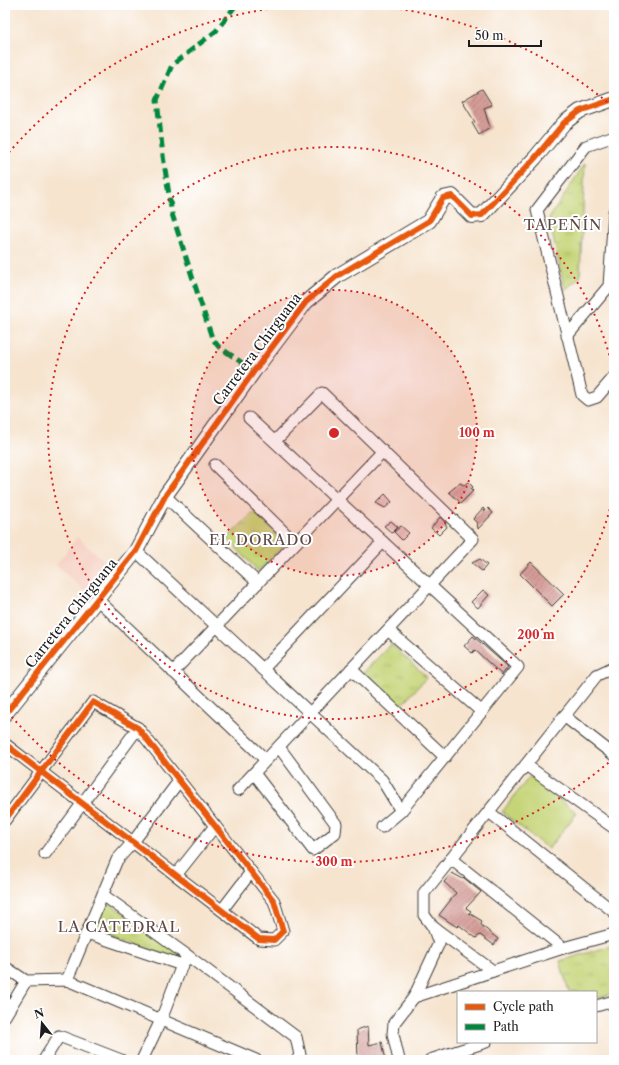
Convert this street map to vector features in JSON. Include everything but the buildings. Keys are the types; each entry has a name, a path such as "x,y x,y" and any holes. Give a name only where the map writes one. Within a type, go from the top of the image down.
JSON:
{"street":[{"name":"Carretera Chirguana","path":"5,714 136,551 165,496 254,371 306,302 337,276 429,221 443,198 452,196 472,216 482,215 535,158 564,123 580,111 614,99"},
{"path":"614,136 586,146 537,210 582,395 588,400 597,397 614,377"},
{"path":"568,336 609,286 614,212"},
{"path":"238,790 474,539 322,393 274,441"},
{"path":"249,418 518,668 401,811 382,827"},
{"path":"173,672 383,451"},
{"path":"215,465 295,543"},
{"path":"165,496 258,582"},
{"path":"263,670 383,542"},
{"path":"136,551 382,780 401,811"},
{"path":"97,599 266,760"},
{"path":"388,630 482,712"},
{"path":"351,669 445,757"},
{"path":"399,1060 392,1034 394,1023 414,996 439,943 433,927 424,915 424,893 597,674 612,670"},
{"path":"5,744 41,771 132,842 260,939 274,940 283,931 274,901 138,728 93,702 41,771 5,820"},
{"path":"564,716 614,754"},
{"path":"45,854 138,728"},
{"path":"254,773 313,850 335,833 336,824 279,747"},
{"path":"526,765 614,828"},
{"path":"67,980 117,860 179,781"},
{"path":"489,812 614,912"},
{"path":"176,875 215,826"},
{"path":"451,859 563,948"},
{"path":"222,910 251,872"},
{"path":"103,895 185,961 296,1037 300,1054 297,1060"},
{"path":"433,927 493,971"},
{"path":"87,933 185,961"},
{"path":"414,996 563,948 614,934"},
{"path":"142,1060 161,1020 185,961"},
{"path":"5,967 26,981 67,980 256,1060"},
{"path":"5,1016 26,981"},
{"path":"597,1006 614,1001"},
{"path":"44,1060 59,1036 121,1060"},
{"path":"430,1060 483,1043"}],"shaded area":[{"path":"77,537 106,562 107,561 117,568 93,598 56,565"}],"green space":[{"path":"585,163 580,277 565,290 549,219"},
{"path":"255,511 286,544 258,571 227,538"},
{"path":"391,644 427,677 400,707 363,673"},
{"path":"530,776 577,813 548,849 502,812"},
{"path":"107,901 183,955 180,961 95,928"},
{"path":"614,945 614,993 597,999 597,991 569,991 560,961"}],"marked path":[{"path":"236,5 216,31 172,65 157,100 163,156 172,214 212,338 218,346 254,371"}],"cycle path":[{"path":"5,714 136,551 165,496 254,371 306,302 337,276 429,221 443,198 452,196 472,216 482,215 535,158 564,123 580,111 614,99"},
{"path":"5,744 37,768 69,793 101,817 259,939 274,940 283,931 274,901 138,728 93,702 5,820"}],"district":[{"name":"TAPEÑÍN","path":"563,224"},
{"name":"EL DORADO","path":"261,539"},
{"name":"LA CATEDRAL","path":"119,926"}]}
